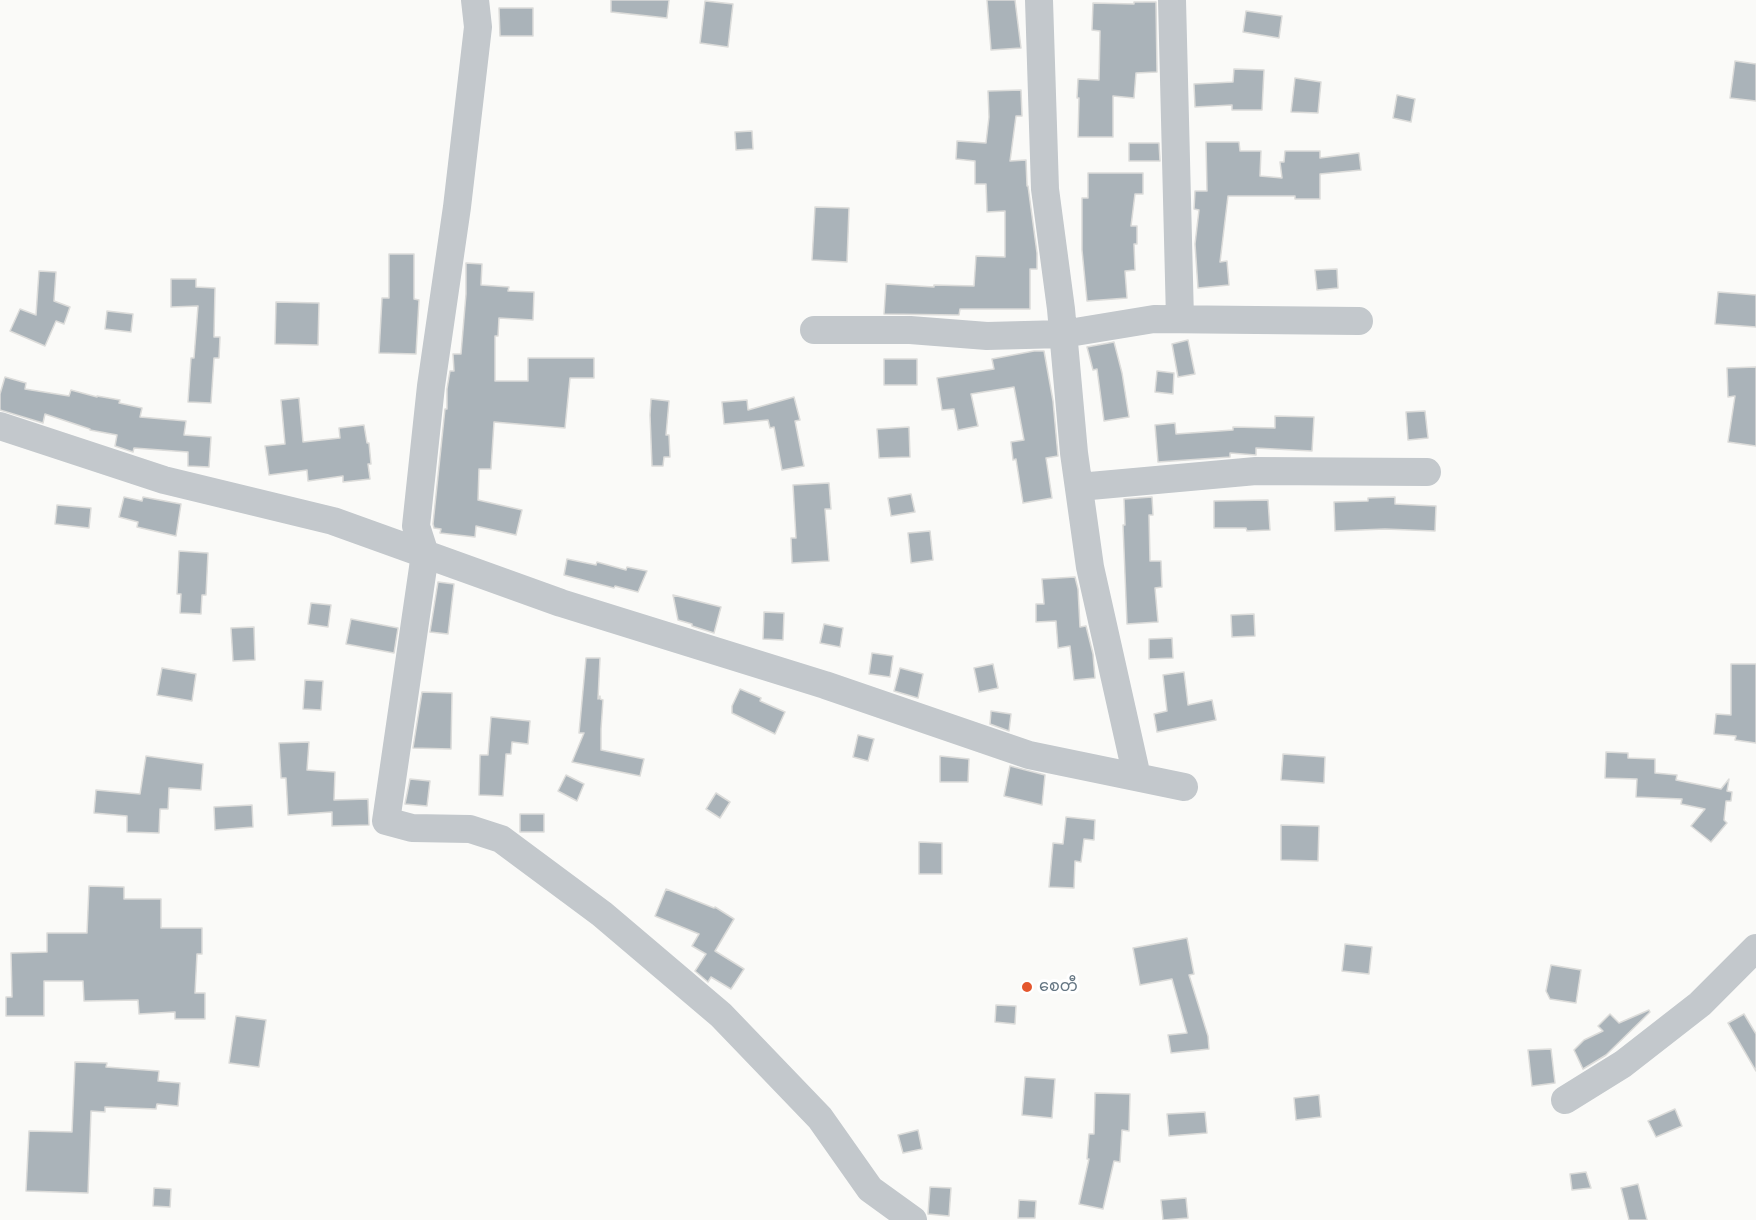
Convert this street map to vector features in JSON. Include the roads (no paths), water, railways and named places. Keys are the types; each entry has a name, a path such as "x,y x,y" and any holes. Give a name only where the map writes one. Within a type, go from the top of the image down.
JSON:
{"street":[{"path":"475,0 478,27 457,207 431,386 416,526 425,554 386,821 412,828 470,829 501,839 602,914 721,1015 820,1118 870,1189 913,1220"},
{"path":"1039,0 1045,189 1063,334 1074,453 1090,567 1137,777"},
{"path":"1172,0 1180,319"},
{"path":"814,330 910,330 987,336 1063,334 1154,319 1359,321"},
{"path":"0,426 164,480 333,520 561,603 825,685 1029,755 1184,787"},
{"path":"1079,487 1256,471 1428,472"},
{"path":"1565,1100 1623,1064 1700,1004 1756,948"}],"place":[{"name":"စေတီ","path":"1027,987"}]}
